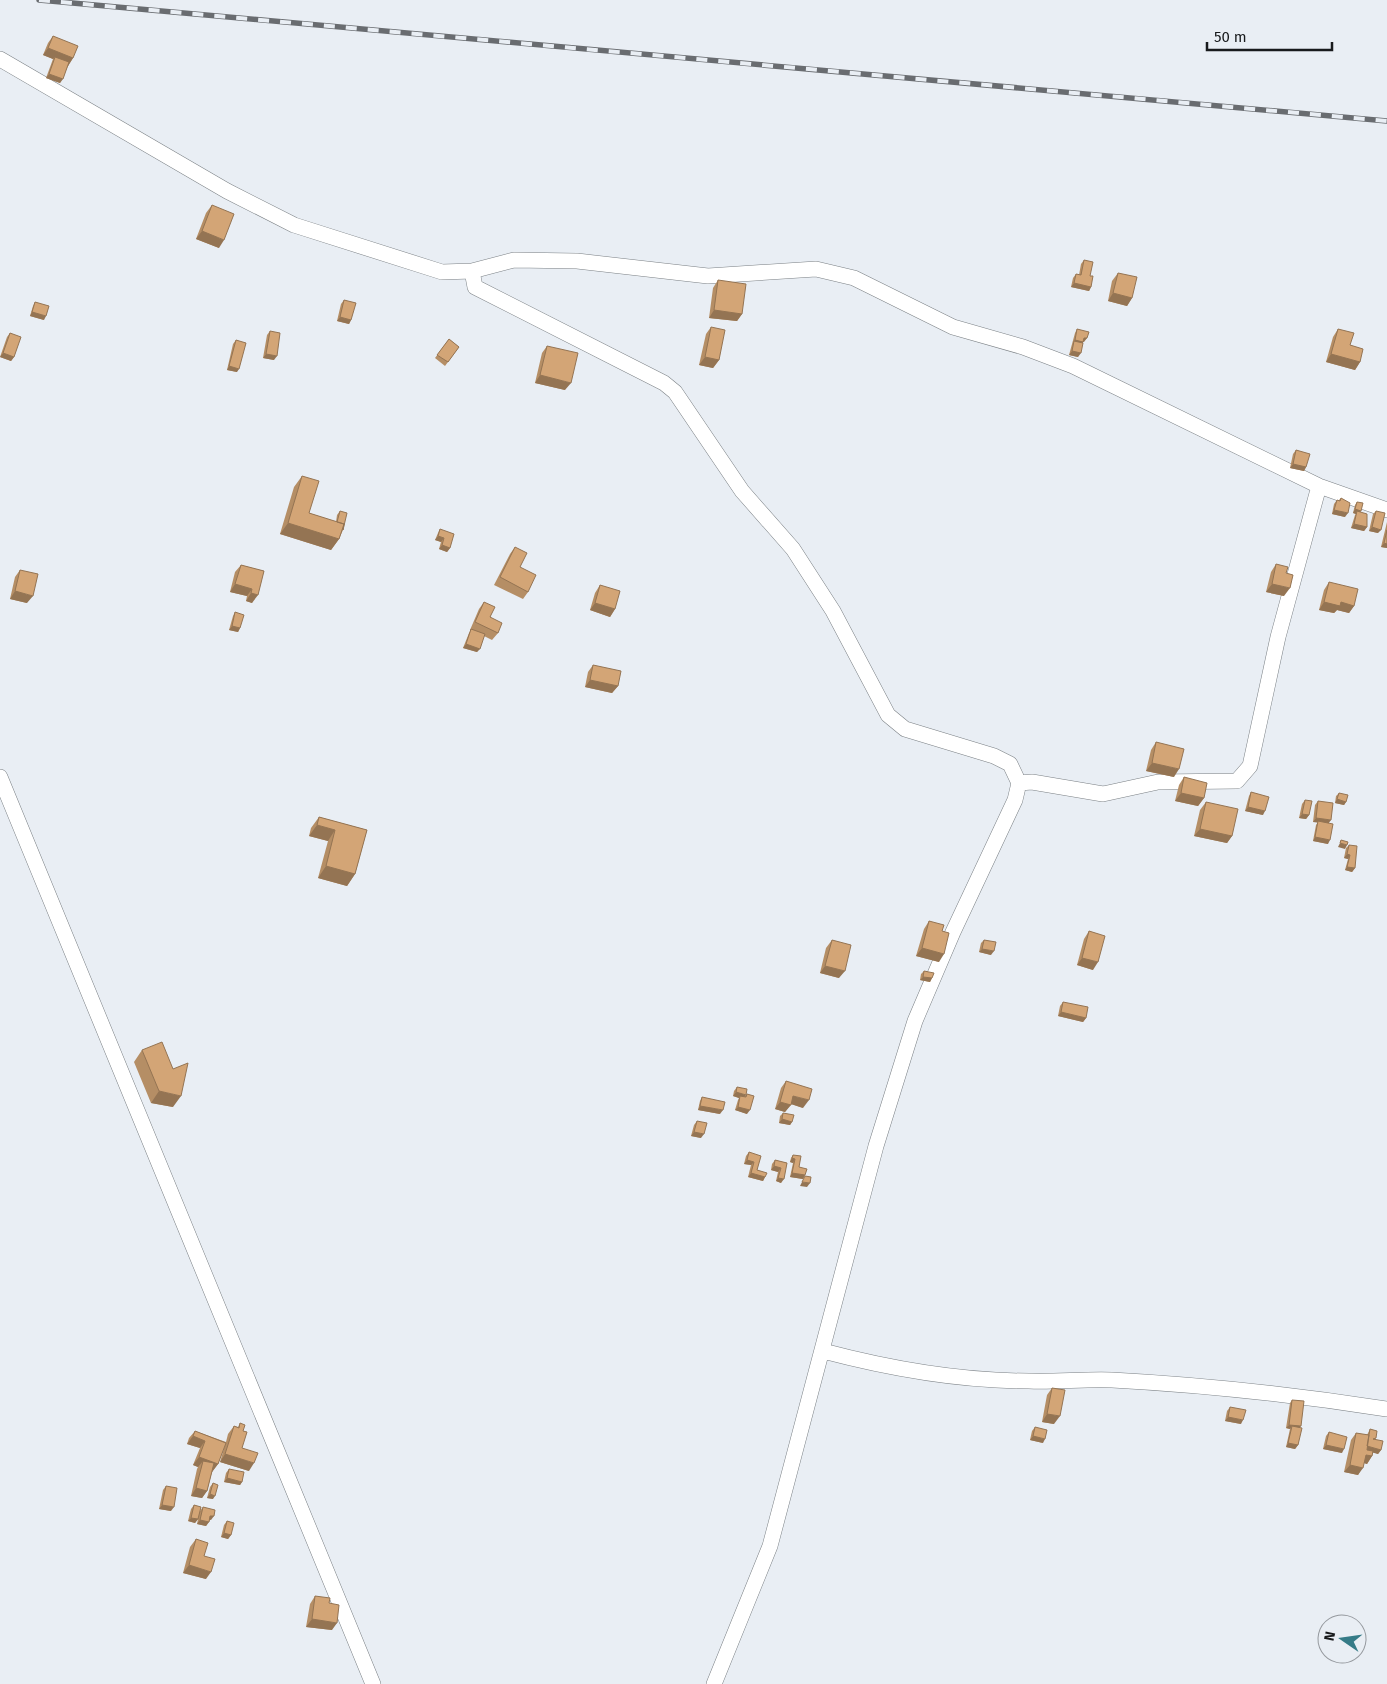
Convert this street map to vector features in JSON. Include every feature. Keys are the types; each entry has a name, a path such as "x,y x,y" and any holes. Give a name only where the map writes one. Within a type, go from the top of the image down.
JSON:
{"street":[{"path":"0,59 227,191 294,225 442,272 472,271 514,260 532,260 577,261 708,276 816,270 854,278 954,327 1023,346 1073,366 1319,486 1387,510"},
{"path":"472,271 476,287 664,383 675,392 742,491 792,549 833,611 888,715 905,729 994,756 1010,764 1019,783 1015,800 953,932 915,1021 876,1146 823,1352 806,1404 770,1546 714,1684"},
{"path":"1019,783 1032,782 1103,794 1158,782 1237,781 1250,766 1278,637 1319,486"},
{"path":"0,777 373,1684"},
{"path":"823,1352 881,1367 933,1376 1028,1381 1105,1380 1196,1385 1315,1398 1387,1409"}],"building":[{"path":"53,36 78,46 73,58 48,48"},
{"path":"55,57 69,62 63,79 49,74"},
{"path":"212,205 234,214 224,240 202,231"},
{"path":"1084,260 1093,262 1090,276 1093,276 1091,287 1074,283 1076,274 1081,275"},
{"path":"1118,273 1137,277 1132,298 1113,293"},
{"path":"718,280 746,284 742,314 714,310"},
{"path":"344,300 356,303 351,320 340,317"},
{"path":"35,302 49,306 46,316 32,312"},
{"path":"711,327 725,330 719,360 705,357"},
{"path":"1077,329 1089,332 1083,342 1075,340"},
{"path":"1338,329 1354,333 1350,345 1363,349 1360,362 1331,354"},
{"path":"270,331 280,333 277,356 266,354"},
{"path":"10,333 21,337 14,357 3,353"},
{"path":"449,339 459,347 448,362 437,355"},
{"path":"236,340 246,343 239,369 229,366"},
{"path":"1074,341 1083,343 1081,353 1072,351"},
{"path":"547,346 578,353 571,383 540,375"},
{"path":"1296,450 1310,454 1306,467 1293,464"},
{"path":"302,476 319,481 309,513 344,524 339,539 288,523"},
{"path":"1341,498 1350,503 1348,513 1334,510 1337,500 1340,501"},
{"path":"1357,502 1363,503 1361,511 1355,509"},
{"path":"340,511 347,513 343,530 344,524 337,522"},
{"path":"1357,511 1367,514 1367,527 1354,524"},
{"path":"1376,511 1385,513 1381,530 1372,527"},
{"path":"440,529 454,534 450,548 442,545 444,538 438,536"},
{"path":"1387,530 1387,544 1384,543"},
{"path":"515,547 527,553 520,567 536,575 528,592 500,577"},
{"path":"1276,564 1288,567 1286,573 1293,575 1290,588 1272,584"},
{"path":"241,565 264,571 258,595 251,593 252,589 235,584"},
{"path":"20,570 38,574 33,596 15,591"},
{"path":"1329,582 1358,589 1354,606 1341,602 1340,606 1324,602"},
{"path":"600,585 620,591 615,609 595,603"},
{"path":"484,602 495,607 490,617 502,623 498,633 475,622"},
{"path":"235,612 244,615 240,628 232,626"},
{"path":"471,629 485,634 480,649 466,644"},
{"path":"593,665 621,671 618,686 590,680"},
{"path":"1156,742 1184,749 1179,769 1152,763"},
{"path":"1184,777 1207,783 1204,798 1181,793"},
{"path":"1251,792 1269,797 1265,811 1248,807"},
{"path":"1339,793 1348,795 1346,802 1337,799"},
{"path":"1305,800 1312,801 1309,815 1302,814"},
{"path":"1318,801 1333,803 1331,820 1316,818"},
{"path":"1206,802 1238,809 1232,836 1200,829"},
{"path":"319,817 367,830 355,874 326,866 335,830 317,825"},
{"path":"1318,821 1333,824 1330,840 1315,837"},
{"path":"1341,840 1348,842 1347,845 1340,843"},
{"path":"1349,845 1357,846 1355,868 1347,867 1350,855 1347,854"},
{"path":"929,921 944,925 942,931 949,933 944,954 922,948"},
{"path":"1089,931 1105,936 1098,962 1082,958"},
{"path":"832,940 851,945 845,971 825,966"},
{"path":"984,940 996,942 994,951 982,949"},
{"path":"924,971 934,973 932,978 923,977"},
{"path":"1063,1002 1088,1007 1086,1018 1061,1012"},
{"path":"162,1042 173,1069 188,1063 181,1096 159,1091 142,1050"},
{"path":"786,1081 812,1089 809,1100 793,1096 791,1105 780,1102"},
{"path":"737,1087 747,1089 746,1095 736,1092"},
{"path":"747,1094 754,1096 750,1110 738,1107 740,1096 746,1097"},
{"path":"702,1097 725,1102 723,1110 700,1106"},
{"path":"783,1113 794,1115 792,1122 782,1119"},
{"path":"697,1121 707,1123 704,1134 694,1132"},
{"path":"749,1152 761,1156 757,1170 767,1173 765,1177 751,1173 754,1162 747,1160"},
{"path":"793,1155 801,1156 799,1167 807,1169 805,1175 792,1173 795,1159 792,1158"},
{"path":"775,1160 787,1163 784,1179 778,1178 781,1168 774,1166"},
{"path":"805,1176 811,1177 810,1183 802,1182"},
{"path":"1052,1388 1065,1390 1060,1416 1047,1414"},
{"path":"1292,1400 1304,1401 1301,1426 1289,1425"},
{"path":"1230,1407 1246,1410 1243,1420 1228,1417"},
{"path":"240,1423 245,1425 243,1431 247,1432 242,1448 258,1453 254,1463 225,1454 234,1426 239,1428"},
{"path":"1292,1426 1302,1428 1298,1445 1288,1443"},
{"path":"1035,1427 1047,1430 1045,1439 1033,1436"},
{"path":"1370,1429 1377,1431 1376,1438 1373,1439 1383,1441 1381,1450 1367,1446"},
{"path":"195,1431 226,1443 218,1464 199,1457 205,1441 193,1436"},
{"path":"1329,1432 1347,1437 1344,1449 1326,1445"},
{"path":"1356,1433 1369,1435 1367,1450 1373,1451 1372,1456 1366,1455 1363,1468 1350,1465"},
{"path":"203,1461 214,1463 207,1491 196,1488"},
{"path":"229,1469 244,1472 242,1482 227,1478"},
{"path":"213,1483 218,1485 215,1496 210,1494"},
{"path":"166,1486 177,1488 174,1507 162,1505"},
{"path":"194,1505 201,1507 198,1519 191,1518"},
{"path":"203,1507 215,1510 214,1516 210,1516 209,1522 200,1520"},
{"path":"227,1521 234,1523 231,1535 224,1533"},
{"path":"196,1539 208,1543 204,1556 215,1559 211,1572 189,1565"},
{"path":"315,1596 330,1598 329,1603 339,1605 337,1623 312,1619"}],"railway":[{"path":"39,0 1387,121"}]}
